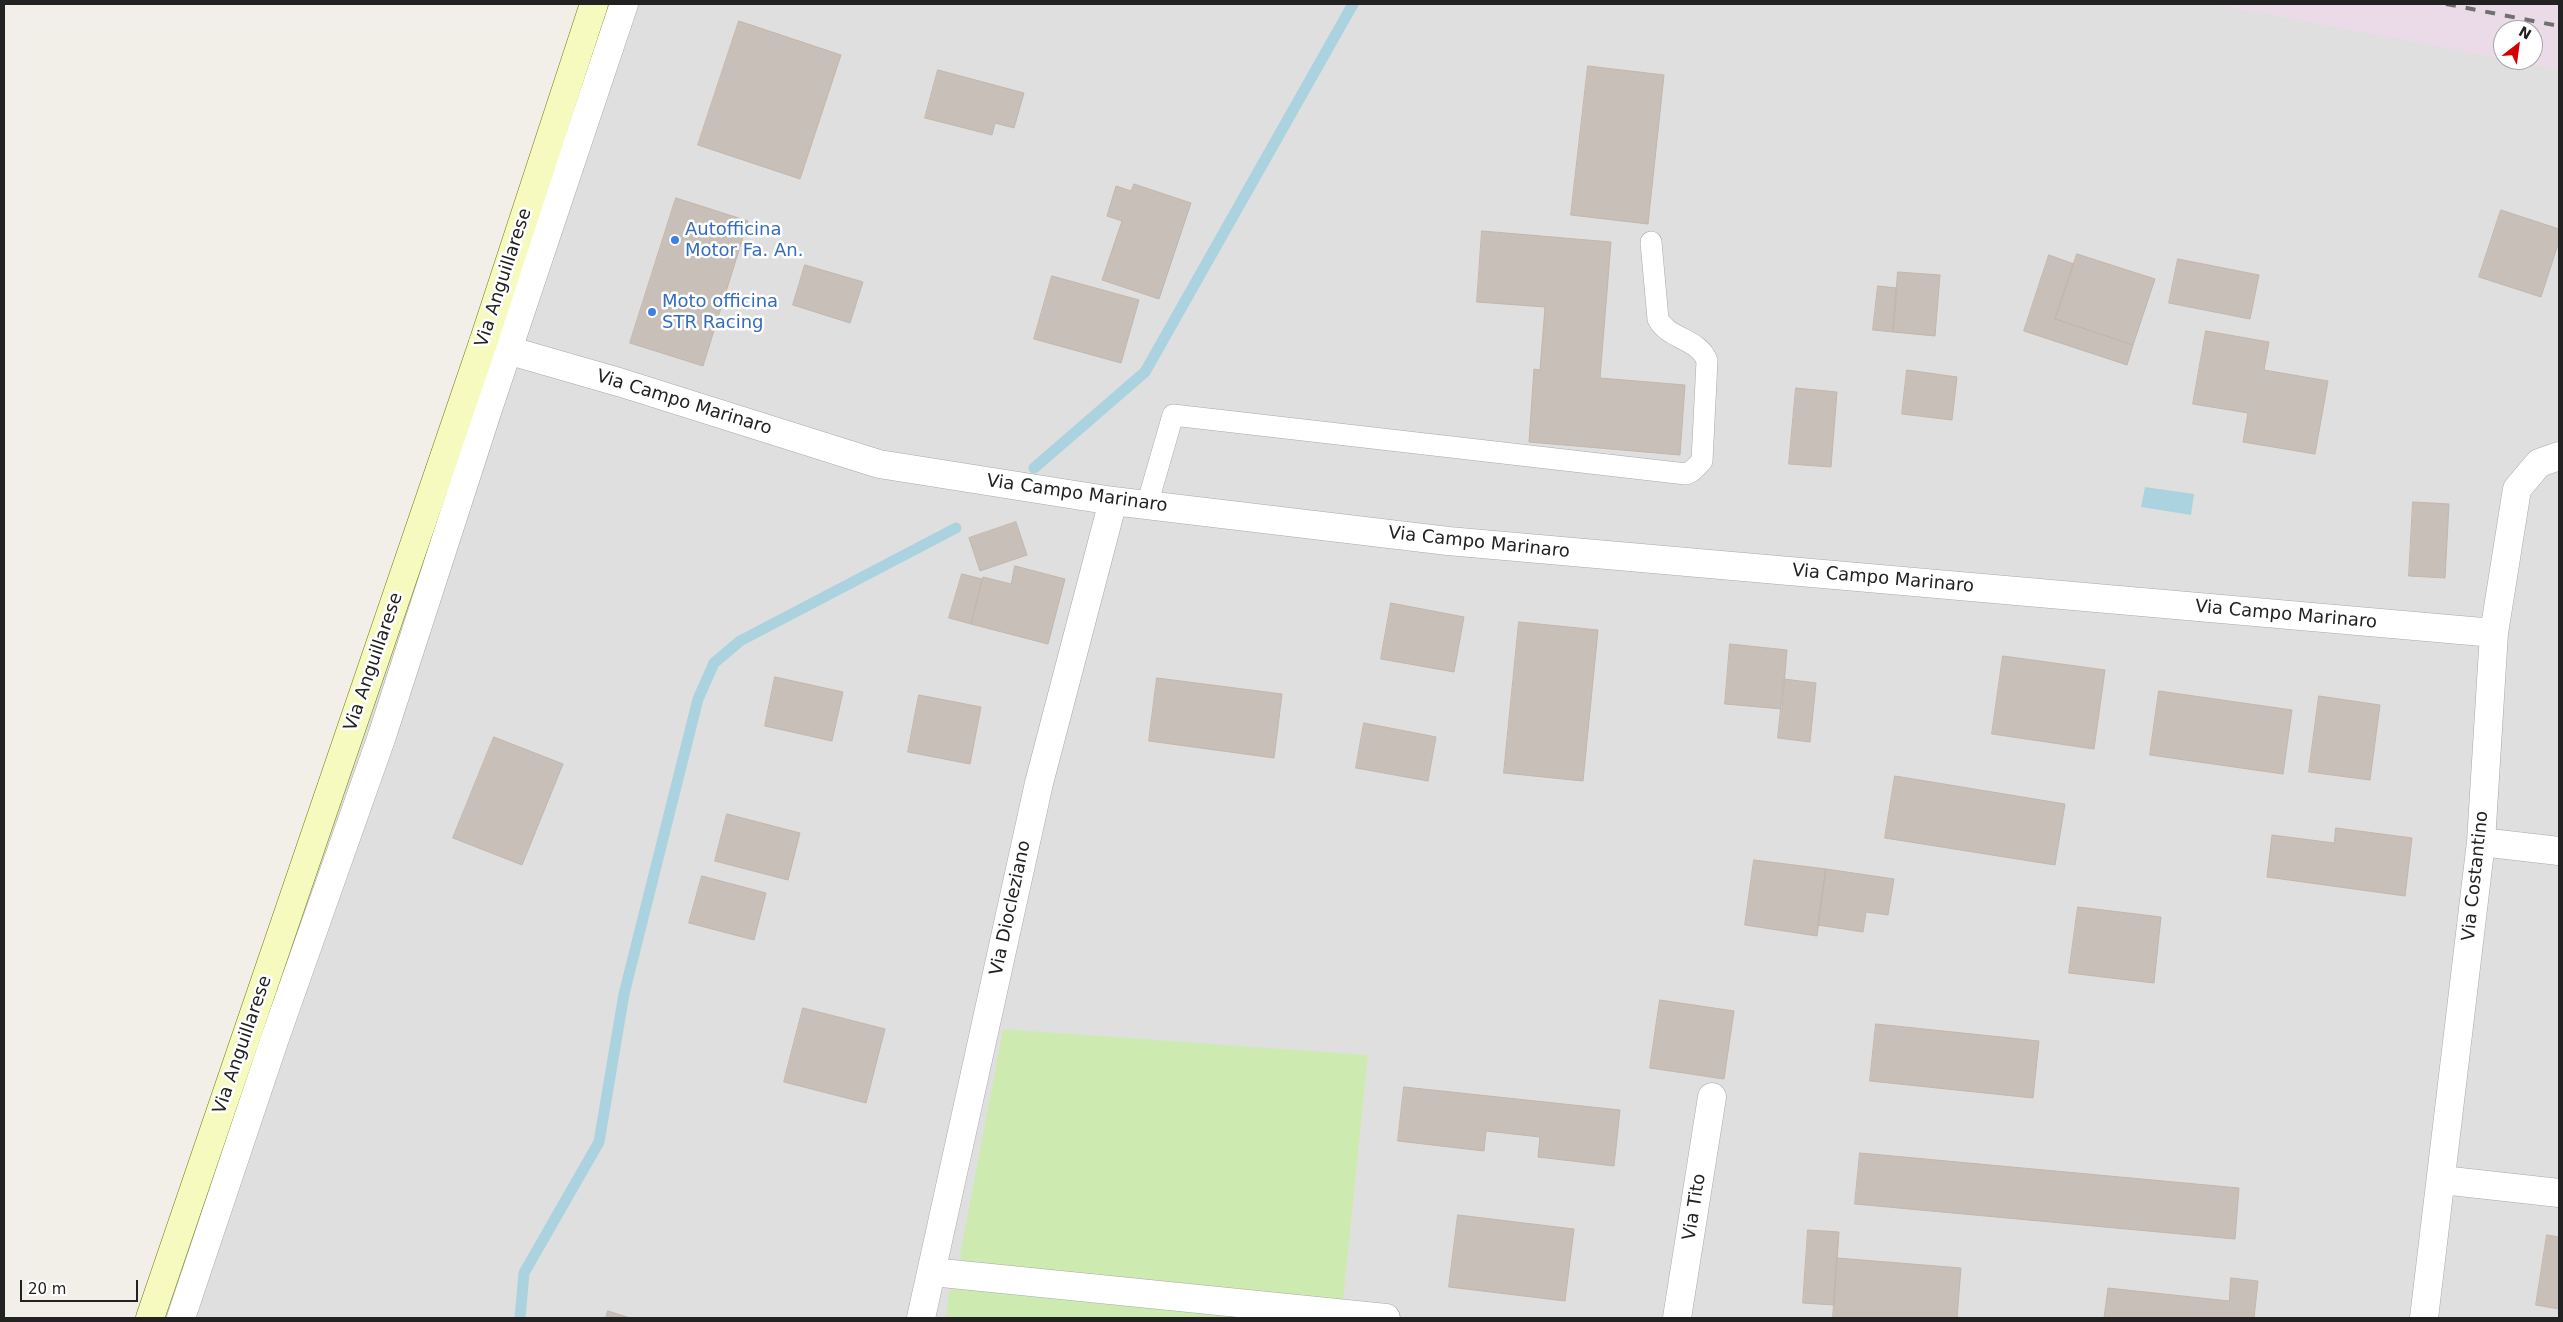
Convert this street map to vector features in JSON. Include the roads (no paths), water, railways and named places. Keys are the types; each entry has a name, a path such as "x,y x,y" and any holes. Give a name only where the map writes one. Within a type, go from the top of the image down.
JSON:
{"main road":[{"name":"Via Anguillarese","path":"150,1318 496,347 594,4"}],"street":[{"path":"182,1318 274,1041 382,736 496,347 624,4"},
{"name":"Via Campo Marinaro","path":"496,347 631,386 879,464 1113,501 1448,541 2494,633"},
{"name":"Via Costantino","path":"2424,1318 2481,842 2494,633 2517,490 2539,463 2559,456"},
{"name":"Via Diocleziano","path":"921,1318 1039,783 1113,501"},
{"path":"2481,842 2559,851"},
{"name":"Via Tito","path":"1677,1318 1712,1097"},
{"path":"2442,1180 2559,1193"},
{"path":"932,1272 1386,1318"}],"lane":[{"path":"1147,505 1173,415 1686,474 1692,471 1702,461 1707,360 1699,348 1662,327 1658,320 1651,242"}],"water":[{"path":"2145,487 2194,494 2191,515 2141,507"}],"waterway":[{"path":"1034,468 1145,372 1353,4"},
{"path":"520,1318 524,1273 599,1142 624,994 698,699 714,663 740,641 956,528"}],"railway":[{"path":"2446,4 2559,26"}],"place":[{"name":"Autofficina Motor Fa. An.","path":"675,240"},
{"name":"Moto officina STR Racing","path":"652,312"}]}
